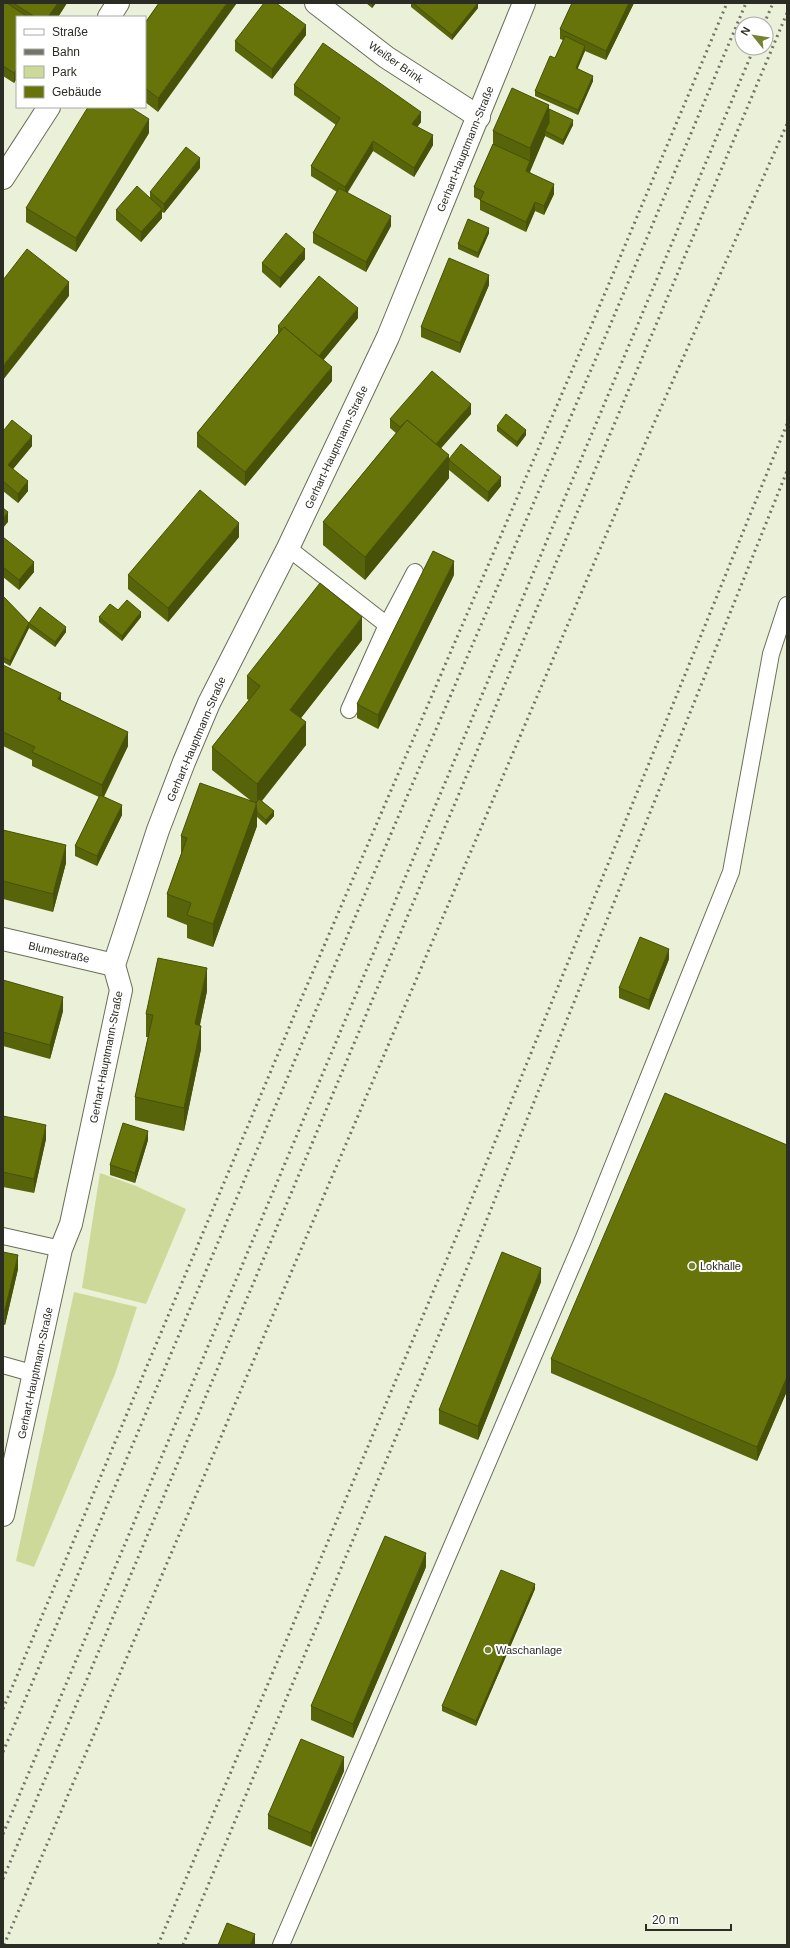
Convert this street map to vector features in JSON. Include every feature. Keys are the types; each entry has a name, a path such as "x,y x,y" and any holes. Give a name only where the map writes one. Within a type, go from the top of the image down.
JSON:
{"street":[{"path":"110,16 118,3"},
{"name":"Weißer Brink","path":"316,3 386,57 479,117"},
{"name":"Gerhart-Hauptmann-Straße","path":"3,1516 61,1249 71,1224 121,990 114,965 158,830 184,762 209,703 288,548 388,337 479,117 524,3"},
{"path":"3,178 48,108"},
{"name":"Blumestraße","path":"3,939 114,965"}],"lane":[{"path":"288,548 387,625"},
{"path":"350,710 387,625 415,572"},
{"path":"281,1945 583,1240 731,872 771,654 787,605"},
{"path":"3,1236 61,1249"},
{"path":"3,1365 35,1374"}],"green space":[{"path":"100,1173 136,1186 186,1209 146,1304 82,1288"},
{"path":"74,1292 137,1307 115,1374 34,1567 16,1561"}],"building":[{"path":"3,3 7,3 26,16 16,16 16,70 14,73 3,66"},
{"path":"13,3 58,3 49,16 33,16"},
{"path":"159,3 227,3 158,98 146,89 146,22"},
{"path":"264,3 276,3 306,25 272,69 235,41"},
{"path":"413,3 478,3 452,35"},
{"path":"572,3 629,3 606,51 560,29"},
{"path":"565,36 585,46 576,68 593,76 578,110 535,91 550,56 555,58"},
{"path":"323,43 421,112 412,124 433,135 414,168 373,141 345,187 311,166 340,118 294,85"},
{"path":"512,88 549,105 530,148 493,131"},
{"path":"87,108 132,108 149,119 76,238 26,208"},
{"path":"549,109 573,120 563,140 545,131 549,123"},
{"path":"493,144 530,161 526,171 554,184 544,206 535,202 526,222 480,200 484,192 474,187"},
{"path":"186,147 200,158 164,204 150,192"},
{"path":"137,186 162,209 141,232 116,210"},
{"path":"339,188 391,216 366,262 313,233"},
{"path":"468,219 489,228 478,253 458,244"},
{"path":"286,233 305,249 280,278 262,263"},
{"path":"27,249 69,282 3,366 3,280"},
{"path":"449,258 489,275 460,343 421,327"},
{"path":"319,276 358,308 319,356 284,327 282,330 278,326"},
{"path":"284,327 332,367 245,472 197,433"},
{"path":"432,371 471,404 436,444 407,420 400,427 390,419"},
{"path":"506,414 526,430 517,442 497,426"},
{"path":"12,420 32,436 8,465 28,481 18,494 3,481 3,430"},
{"path":"407,420 449,455 365,557 323,522"},
{"path":"461,444 501,477 488,492 449,460"},
{"path":"200,490 239,523 168,608 128,575"},
{"path":"3,508 8,512 3,519"},
{"path":"3,537 34,562 19,580 3,567"},
{"path":"433,551 454,561 378,715 357,704"},
{"path":"320,583 362,617 290,710 306,722 257,784 212,747 260,686 247,676"},
{"path":"3,596 29,623 10,661 3,657"},
{"path":"127,600 141,612 122,636 99,617 110,604 118,610"},
{"path":"40,607 66,627 55,642 29,623"},
{"path":"3,665 61,693 58,699 128,732 102,785 32,752 35,747 3,732"},
{"path":"200,783 257,803 213,924 187,915 191,903 167,894 187,838 181,836"},
{"path":"100,795 122,805 97,856 75,846"},
{"path":"259,799 274,811 266,820 257,812 256,803"},
{"path":"3,830 66,845 53,894 3,881"},
{"path":"640,937 669,949 649,1000 619,988"},
{"path":"158,958 207,968 195,1024 201,1026 184,1108 135,1097 153,1015 146,1014"},
{"path":"3,980 63,997 50,1045 3,1032"},
{"name":"Lokhalle","path":"665,1093 787,1145 787,1377 757,1447 551,1359"},
{"path":"3,1116 46,1125 34,1179 3,1172"},
{"path":"123,1123 148,1131 135,1173 110,1165"},
{"path":"3,1252 18,1255 5,1310 3,1310"},
{"path":"502,1252 541,1268 478,1426 439,1410"},
{"path":"385,1536 426,1553 353,1724 311,1706"},
{"name":"Waschanlage","path":"501,1570 535,1584 476,1721 442,1706"},
{"path":"301,1739 344,1757 311,1833 268,1815"},
{"path":"227,1923 255,1934 250,1945 218,1945"}],"railway":[{"path":"3,1709 299,1004 589,331 727,3"},
{"path":"3,1752 362,901 603,342 746,3"},
{"path":"767,16 773,3"},
{"path":"3,1879 787,13"},
{"path":"3,1834 751,56"},
{"path":"4,1945 647,439 787,124"},
{"path":"158,1945 457,1235 787,424"},
{"path":"183,1945 477,1244 787,471"}],"place":[{"name":"Lokhalle","path":"692,1266"},
{"name":"Waschanlage","path":"488,1650"}]}
